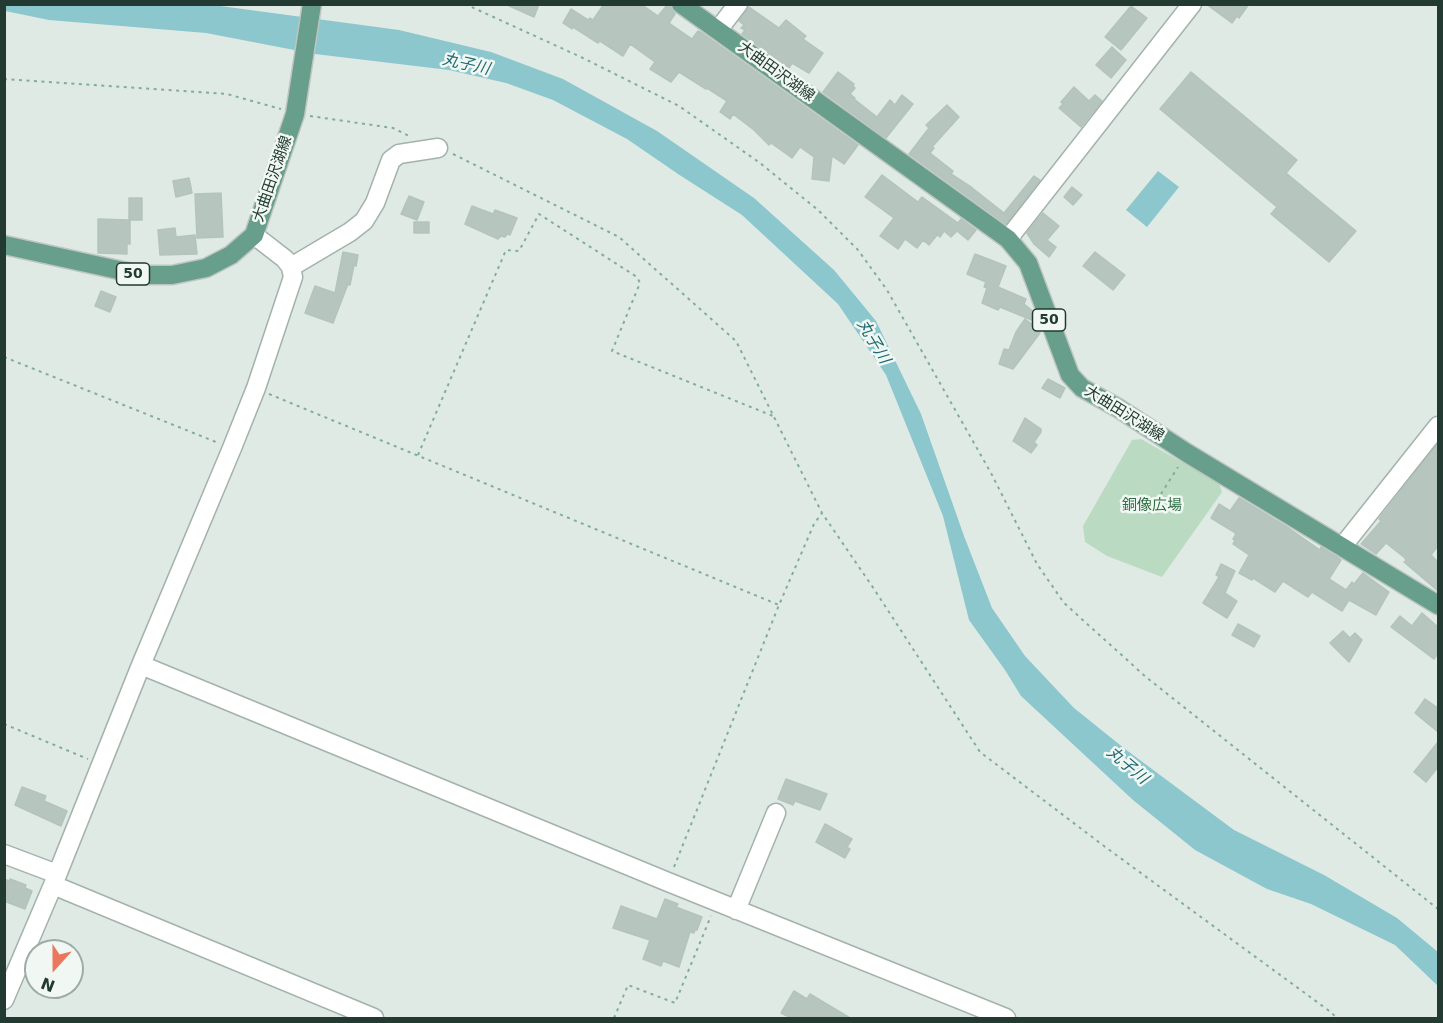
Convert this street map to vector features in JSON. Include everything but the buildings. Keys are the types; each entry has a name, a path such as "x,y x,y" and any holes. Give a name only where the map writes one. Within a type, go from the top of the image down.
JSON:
{"main road":[{"name":"大曲田沢湖線","path":"4,245 141,275 172,275 206,268 231,255 254,235 295,114 312,4"},
{"name":"大曲田沢湖線","path":"681,4 1008,239 1028,263 1070,375 1082,388 1438,605"}],"street":[{"path":"718,30 738,4"},
{"path":"1008,239 1192,4"},
{"path":"291,267 350,232 364,220 375,203 392,160 399,153 438,148"},
{"path":"4,1000 256,388 293,277 291,267 285,259 254,235"},
{"path":"1342,547 1438,426"},
{"path":"141,665 736,910 1006,1018"},
{"path":"736,910 776,813"},
{"path":"4,854 55,880 374,1018"}],"path":[{"path":"465,4 583,58 679,106 760,163 818,210 858,250 887,290 991,473 1037,564 1064,603 1146,677 1438,909"},
{"path":"4,79 227,94 295,114 393,128 411,136"},
{"path":"438,148 466,159 619,237 736,341 822,513 980,752 1337,1018"},
{"path":"418,455 506,250 519,251 539,214 637,276 640,283 612,351 773,416"},
{"path":"4,357 232,448"},
{"path":"256,388 779,605"},
{"path":"1149,513 1187,453"},
{"path":"668,882 779,605 814,524 822,513"},
{"path":"4,724 101,765"},
{"path":"614,1018 628,985 675,1003 717,902"}],"green space":[{"name":"銅像広場","path":"1141,439 1219,483 1222,492 1162,577 1107,556 1085,542 1083,526 1132,440"}],"water":[{"name":"丸子川","path":"4,5 213,5 399,30 491,52 563,79 657,131 754,198 834,270 876,321 921,414 992,608 1025,656 1074,708 1234,830 1324,875 1397,918 1438,952 1438,986 1395,945 1311,904 1267,889 1195,850 1133,800 1021,696 969,620 943,516 886,375 838,304 742,215 627,139 553,100 506,83 449,70 315,54 206,33 49,20 5,11"},
{"path":"1158,171 1179,187 1147,227 1126,210"}]}
